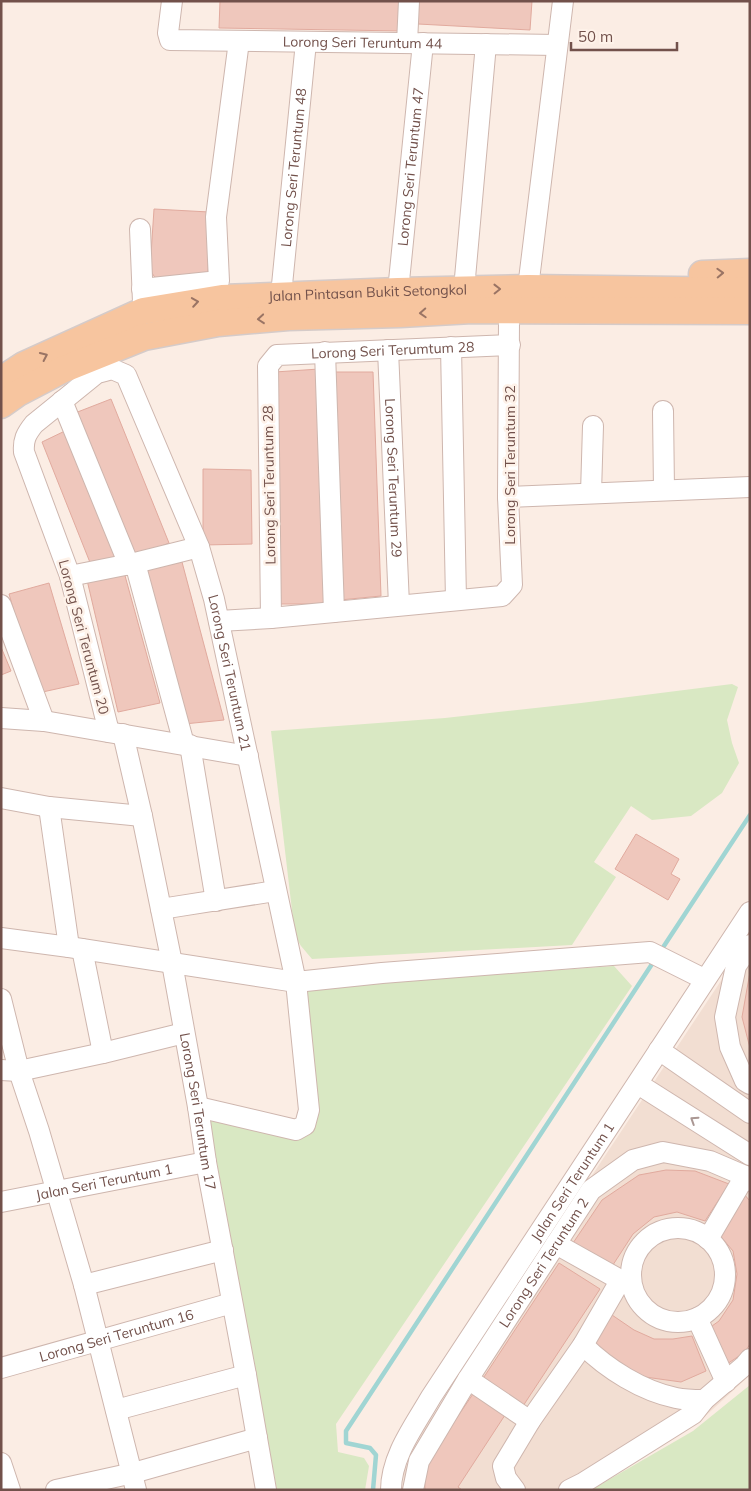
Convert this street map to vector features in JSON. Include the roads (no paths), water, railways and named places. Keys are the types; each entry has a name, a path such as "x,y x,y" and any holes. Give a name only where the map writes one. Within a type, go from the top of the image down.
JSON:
{"main road":[{"name":"Jalan Pintasan Bukit Setongkol","path":"1,405 18,392 62,370 144,337 218,323 279,318 400,314 601,276 750,272"},
{"path":"540,289 750,291"},
{"name":"Jalan Pintasan Bukit Setongkol","path":"1,380 24,365 143,300 398,291 468,300 750,311"},
{"path":"468,300 509,319 750,325"}],"street":[{"name":"Lorong Seri Teruntum 44","path":"172,1 168,33 170,40 557,45"},
{"name":"Lorong Seri Teruntum 47","path":"398,291 415,43 409,1"},
{"path":"540,289 557,45 563,1"},
{"path":"140,229 143,300 219,281 216,217 238,41"},
{"name":"Lorong Seri Teruntum 48","path":"281,295 306,42"},
{"path":"468,300 486,44"},
{"name":"Lorong Seri Teruntum 32","path":"456,600 502,596 512,585 508,497 509,319"},
{"name":"Lorong Seri Terumtum 28","path":"277,355 510,345"},
{"path":"219,621 272,618 456,600 451,347"},
{"name":"Lorong Seri Teruntum 29","path":"388,350 399,605"},
{"path":"325,352 334,612"},
{"name":"Lorong Seri Teruntum 28","path":"272,618 268,366 277,355"},
{"name":"Lorong Seri Teruntum 20","path":"116,733 70,576 24,452 24,443 26,434 34,424 97,373 112,370 126,375"},
{"name":"Lorong Seri Teruntum 21","path":"126,375 199,547 219,621 275,891 296,982 310,1110 305,1125 296,1130 198,1107"},
{"path":"62,401 132,564 187,745 216,901"},
{"path":"663,411 664,490"},
{"path":"591,493 593,426"},
{"path":"508,497 750,487"},
{"path":"70,576 132,564 199,547"},
{"path":"1,605 44,721"},
{"path":"1,718 44,721 248,756"},
{"name":"Lorong Seri Teruntum 17","path":"116,733 142,816 172,963 266,1490"},
{"path":"1,798 49,806 142,816"},
{"path":"49,806 76,948 102,1053"},
{"path":"161,909 275,891"},
{"name":"Jalan Seri Teruntum 1","path":"391,1490 391,1480 399,1455 431,1397 638,1084 704,979 750,912"},
{"path":"1,938 296,982 382,973 656,955 704,979"},
{"path":"732,1100 748,1083 730,1047 725,1017 736,966 750,945"},
{"path":"1,999 10,1070 57,1190 84,1285 135,1482"},
{"path":"10,1070 102,1053 184,1033"},
{"path":"658,1050 750,1113"},
{"path":"638,1084 750,1155"},
{"path":"710,1161 724,1139"},
{"name":"Lorong Seri Teruntum 2","path":"413,1490 419,1461 468,1379 591,1190 633,1160 662,1152 710,1161 747,1179"},
{"name":"Jalan Seri Teruntum 1","path":"1,1202 206,1162"},
{"path":"708,1239 747,1179"},
{"path":"515,1490 506,1478 503,1466 530,1421 626,1284 634,1258 642,1245 653,1235 666,1229 681,1228 696,1231 708,1239 718,1252 724,1266 724,1282 719,1296 710,1309 697,1318 684,1322 670,1322 658,1318 646,1310 626,1284 556,1244"},
{"path":"84,1285 223,1250"},
{"name":"Lorong Seri Teruntum 16","path":"1,1368 232,1303"},
{"path":"697,1318 726,1382"},
{"path":"583,1344 598,1359 659,1394 704,1400"},
{"path":"569,1490 693,1414 704,1400 750,1359"},
{"path":"116,1410 246,1375"},
{"path":"468,1379 530,1421"},
{"path":"56,1490 135,1482 256,1438"},
{"path":"1,1463 10,1490"}],"waterway":[{"path":"660,952 750,815"},
{"path":"373,1490 376,1455 370,1448 346,1443 346,1431 654,961"}]}
